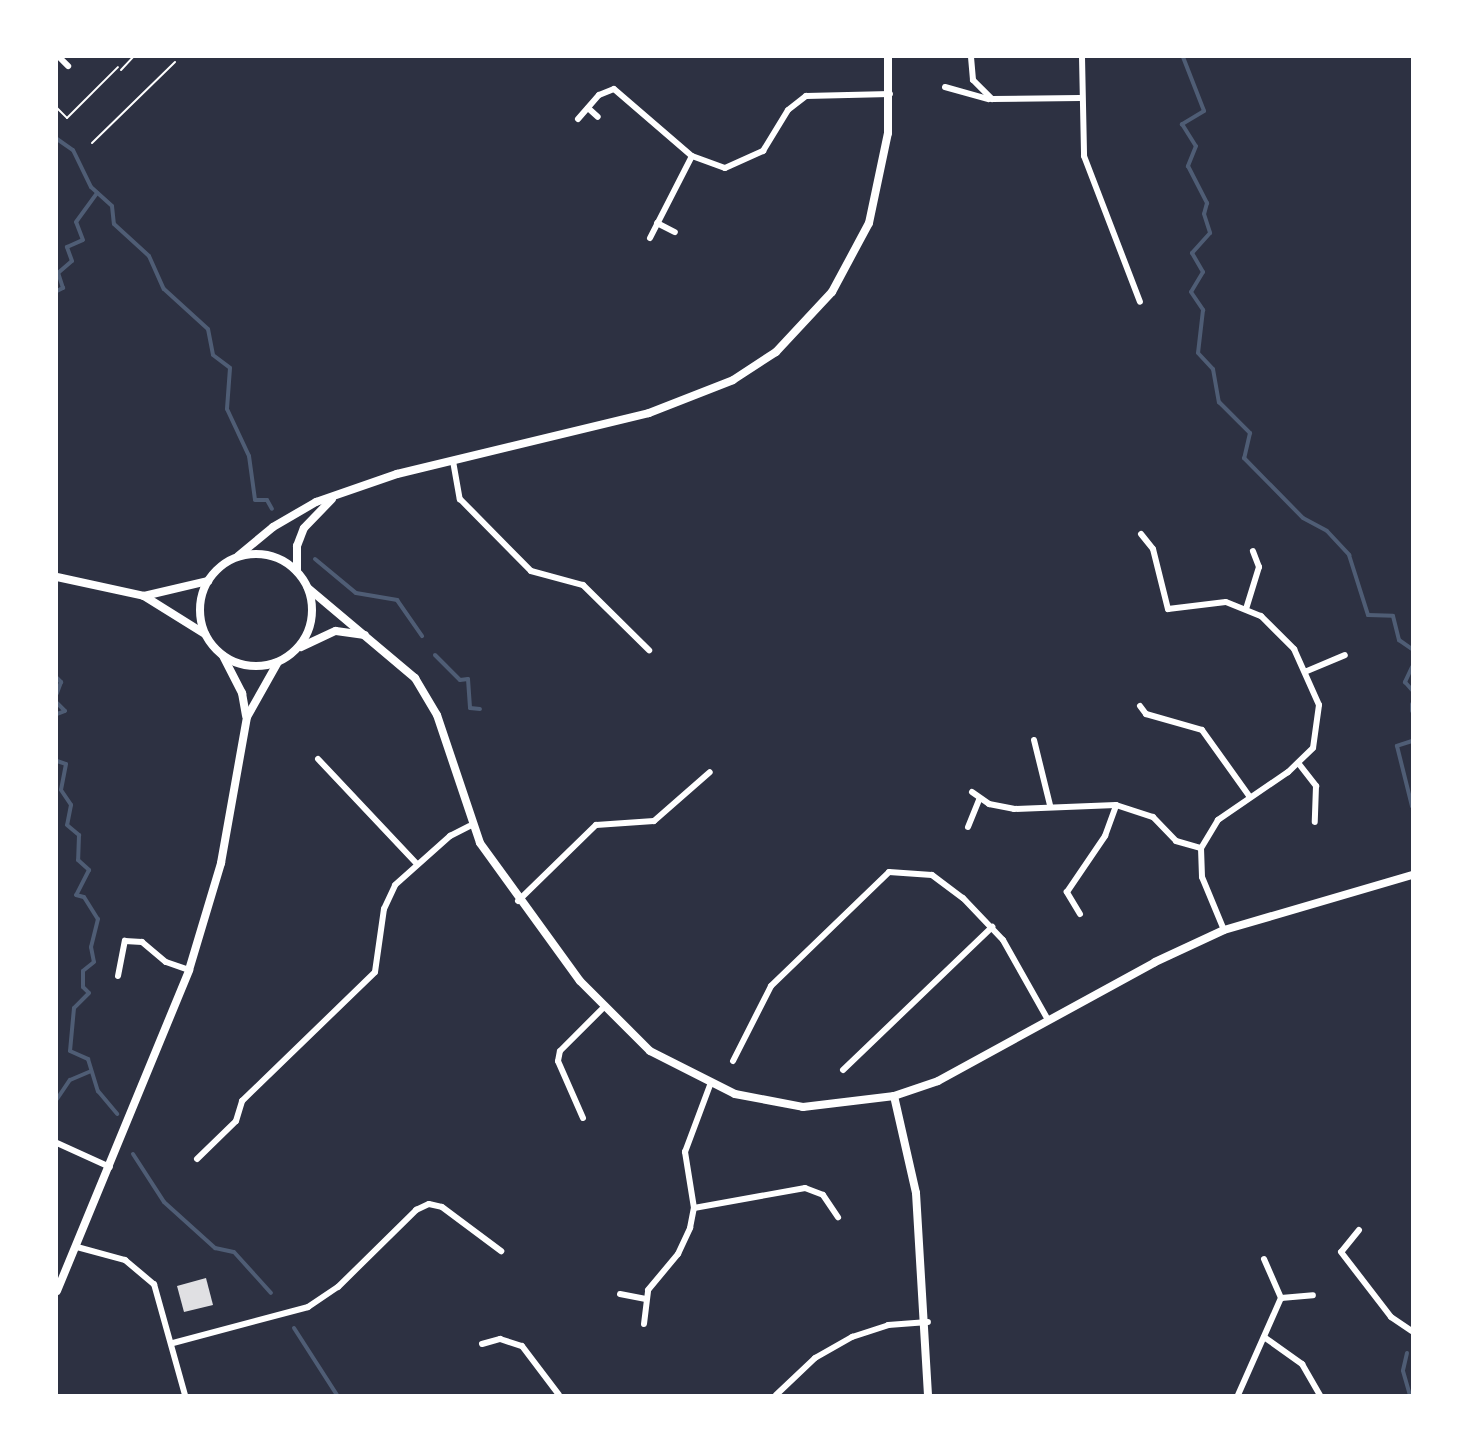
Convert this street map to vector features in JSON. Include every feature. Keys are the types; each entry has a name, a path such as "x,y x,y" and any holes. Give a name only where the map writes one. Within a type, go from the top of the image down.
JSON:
{"street":[{"path":"59,57 68,66"},
{"path":"144,596 208,580 295,513 453,461 649,413 733,380 776,352 832,292 869,223 888,133 890,94 888,57"},
{"path":"971,57 973,80 992,99"},
{"path":"1082,57 1080,98 1084,156 1140,302"},
{"path":"945,87 992,99 1080,98"},
{"path":"578,119 606,90 620,92 692,156 724,168 753,159 796,102 815,93 890,94"},
{"path":"588,108 598,117"},
{"path":"650,238 692,156"},
{"path":"657,223 675,232"},
{"path":"453,461 460,499 531,571 583,585 650,650"},
{"path":"297,571 304,528 332,499"},
{"path":"1141,534 1153,549 1168,609 1208,602 1246,609 1278,630 1306,671 1320,723 1312,747 1299,764 1218,820 1201,848 1202,877 1224,930"},
{"path":"1246,609 1258,567 1252,551"},
{"path":"238,556 275,556 297,571 308,588 400,661 437,715 470,826 518,901 603,1008 650,1051 710,1085 803,1107 894,1096 938,1081 1048,1020 1224,930 1412,875"},
{"path":"57,577 144,596 205,634 222,654 242,693 247,717"},
{"path":"205,634 200,601 208,580"},
{"path":"298,648 312,618 308,588"},
{"path":"57,1291 110,1167 189,970 221,863 247,717 278,662 298,648 336,631 365,635"},
{"path":"222,654 248,666 278,662"},
{"path":"1306,671 1345,655"},
{"path":"1140,706 1146,714 1202,730 1250,797"},
{"path":"1034,740 1050,805"},
{"path":"318,759 417,864"},
{"path":"1299,764 1316,786 1315,822"},
{"path":"518,901 596,825 654,821 710,772"},
{"path":"972,792 980,798 1014,809 1050,805 1116,805 1153,817 1176,841 1201,848"},
{"path":"968,827 980,798"},
{"path":"1080,914 1067,892 1105,836 1116,805"},
{"path":"197,1159 236,1122 242,1101 375,972 387,896 417,864 470,826"},
{"path":"733,1061 771,986 889,872 914,870 932,875 992,927 1048,1020"},
{"path":"843,1070 992,927"},
{"path":"118,976 125,941 142,942 166,962 189,970"},
{"path":"583,1118 558,1061 560,1051 603,1008"},
{"path":"644,1324 645,1299 685,1241 694,1208 685,1152 710,1085"},
{"path":"894,1096 916,1193 928,1322 928,1395"},
{"path":"57,1143 110,1167"},
{"path":"694,1208 805,1188 823,1195 838,1217"},
{"path":"173,1343 308,1307 338,1287 416,1210 429,1204 442,1207 501,1251"},
{"path":"1359,1230 1341,1252 1391,1317 1412,1331"},
{"path":"77,1247 125,1260 146,1275 160,1296 185,1395"},
{"path":"1238,1395 1281,1298 1264,1259"},
{"path":"620,1294 645,1299"},
{"path":"1281,1298 1313,1295"},
{"path":"776,1395 815,1358 852,1337 888,1325 928,1322"},
{"path":"1264,1337 1302,1364 1320,1395"},
{"path":"482,1344 500,1339 522,1346 559,1395"}],"path":[{"path":"57,108 67,118 132,57"},
{"path":"92,143 175,63"}],"building":[{"path":"206,1278 213,1305 184,1312 177,1286"}],"waterway":[{"path":"1183,57 1204,111 1182,124 1196,146 1188,166 1207,203 1204,214 1210,233 1192,253 1203,272 1191,292 1203,310 1198,353 1213,369 1219,402 1250,433 1244,458 1303,518 1327,531 1349,555 1368,615 1393,616 1399,640 1412,649"},
{"path":"57,139 73,150 91,187 112,206 114,224 149,256 164,289 208,329 213,355 230,368 227,409 249,456 255,500 267,500 272,509"},
{"path":"57,291 63,288 58,273 72,261 67,247 83,240 76,222 97,193"},
{"path":"315,559 356,593 397,600 422,636"},
{"path":"435,655 460,680 468,679 470,708 480,709"},
{"path":"1412,667 1405,682 1412,690"},
{"path":"57,678 61,682 57,693"},
{"path":"57,703 65,711 57,714"},
{"path":"1412,704 1412,711"},
{"path":"1412,741 1397,746 1412,806"},
{"path":"57,761 66,764 61,790 71,805 67,825 79,835 78,860 89,870 76,895 84,897 98,919 91,947 94,962 83,971 83,987 89,993 74,1008 70,1051 88,1059 98,1091 117,1114"},
{"path":"57,1099 70,1080 91,1071"},
{"path":"133,1154 164,1202 215,1248 234,1252 271,1293"},
{"path":"294,1328 337,1395"},
{"path":"1407,1353 1403,1371 1410,1395"}]}
